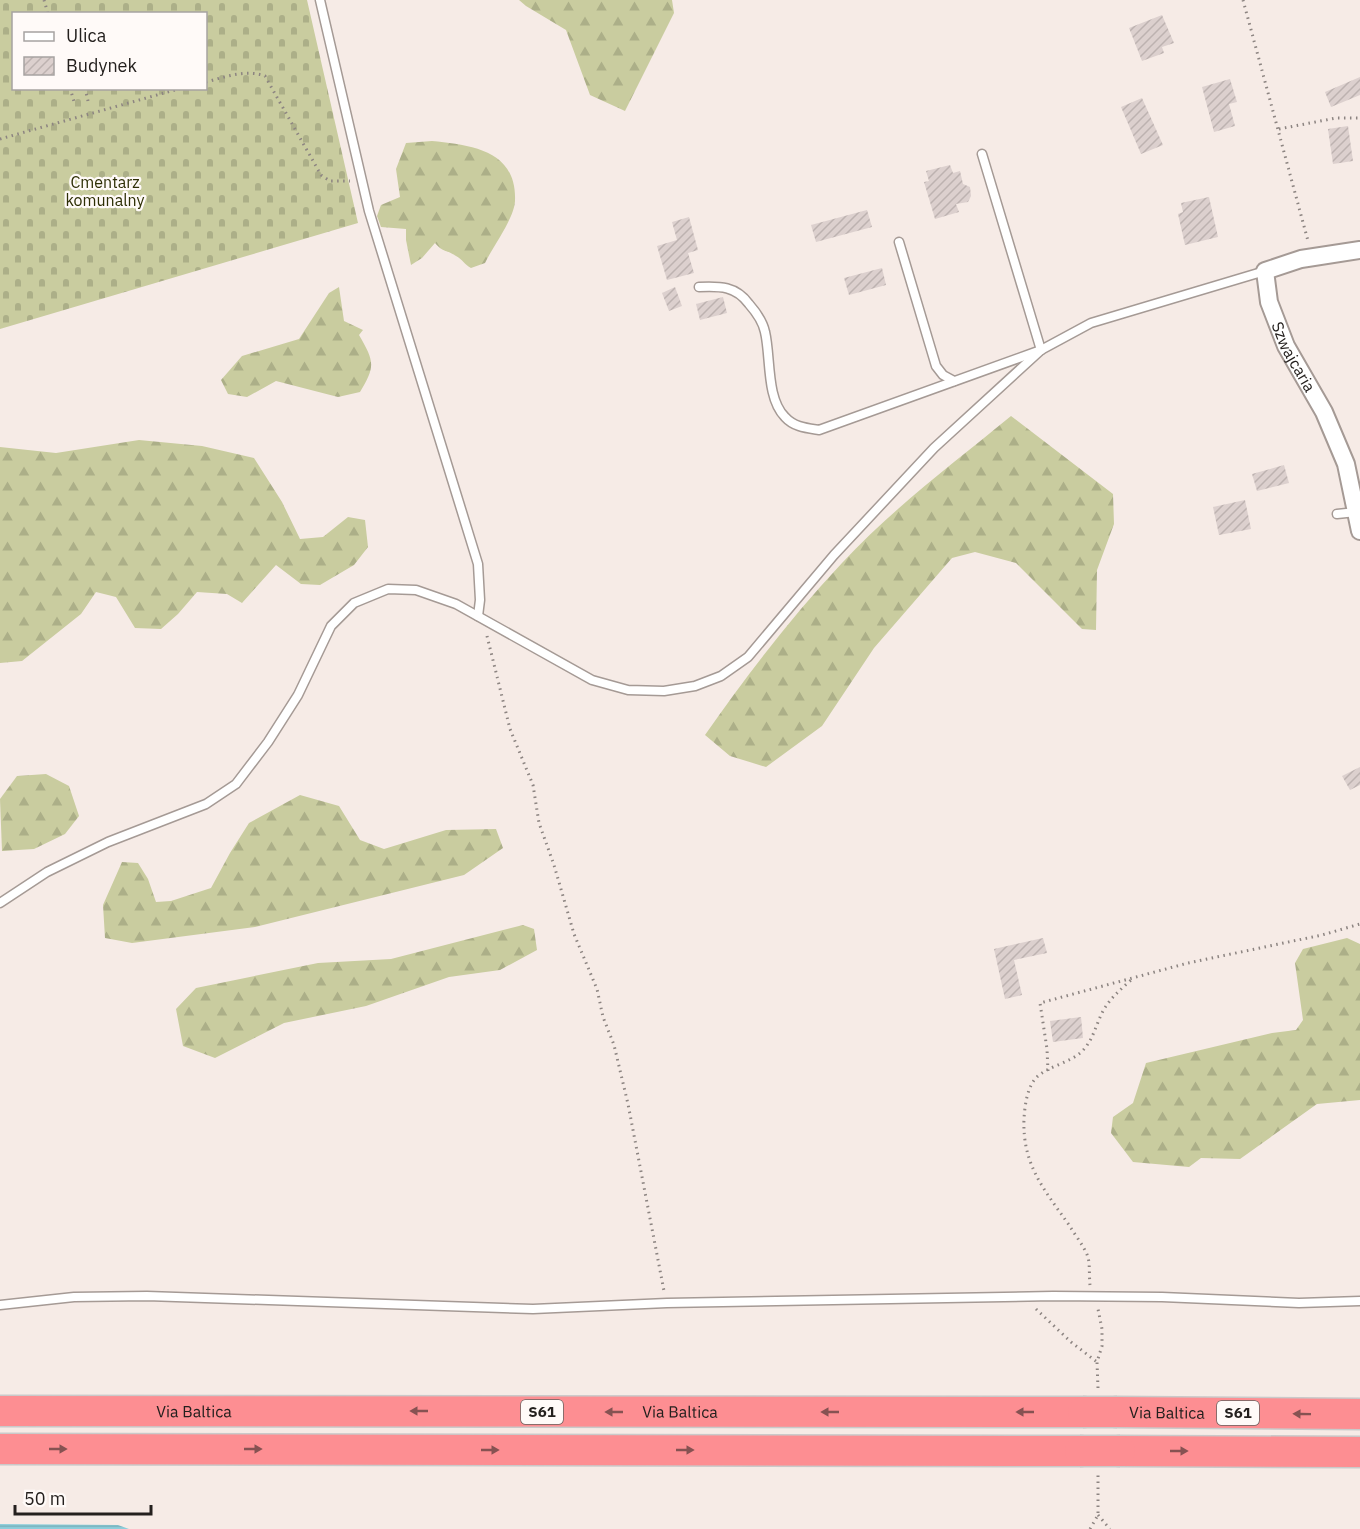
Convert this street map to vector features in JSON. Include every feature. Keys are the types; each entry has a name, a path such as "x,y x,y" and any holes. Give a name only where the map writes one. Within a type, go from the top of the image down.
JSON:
{"highway":[{"name":"Via Baltica","path":"0,1411 1099,1407 1360,1414"},
{"path":"0,1449 1360,1452"}],"street":[{"path":"1265,272 1313,257 1360,250"},
{"name":"Szwajcaria","path":"1265,272 1269,302 1286,346 1324,412 1346,464 1360,531"}],"lane":[{"path":"320,0 372,222 478,564 480,600 478,616"},
{"path":"982,154 1041,350"},
{"path":"899,242 936,366 943,375 954,381"},
{"path":"699,287 719,286 736,291 755,311 765,330 774,403 785,418 798,427 819,430 1041,350 1091,323 1265,272"},
{"path":"0,903 47,872 108,842 206,804 236,784 268,742 297,695 331,626 354,603 388,589 416,590 456,604 592,680 628,690 664,691 695,686 721,676 748,657 834,555 934,448 1041,350"},
{"path":"1337,514 1356,512"},
{"path":"0,1305 74,1297 147,1296 533,1309 667,1303 1095,1296 1299,1303 1360,1301"}],"path":[{"path":"1244,0 1313,257"},
{"path":"207,82 242,74 256,73 265,76 321,175 330,181 362,182"},
{"path":"71,90 75,105"},
{"path":"85,90 88,101"},
{"path":"0,139 175,90"},
{"path":"1279,129 1336,118 1360,118"},
{"path":"478,616 489,640 510,729 533,785 539,823 574,934 597,989 603,1017 614,1044 667,1303"},
{"path":"1048,1071 1040,1003 1188,963 1322,935 1360,924"},
{"path":"1099,1407 1097,1362 1101,1346 1088,1257 1035,1176 1023,1138 1026,1099 1037,1077 1074,1058 1086,1048 1113,995 1132,979"},
{"path":"1020,1297 1097,1362"},
{"path":"1090,1529 1098,1515 1098,1482"},
{"path":"1098,1515 1110,1529"}],"green space":[{"name":"Cmentarz komunalny","path":"0,0 307,0 358,223 0,329"},
{"path":"519,0 672,0 674,13 625,111 590,95 566,30"},
{"path":"432,141 462,145 489,153 500,161 514,184 514,208 485,263 471,268 435,243 422,258 411,265 406,229 381,227 377,216 381,205 400,197 396,169 406,143"},
{"path":"339,287 344,321 363,330 359,335 370,358 369,376 360,392 338,397 276,381 247,397 228,394 221,380 242,356 299,339 329,293"},
{"path":"1011,416 1113,494 1114,524 1097,570 1096,630 1082,629 1016,563 975,552 952,558 874,648 822,726 766,767 730,756 705,735 770,646 842,563 903,505"},
{"path":"139,440 202,446 254,458 282,502 300,539 323,537 348,517 365,520 368,547 354,565 320,585 301,584 276,565 242,603 227,594 197,592 161,629 135,628 116,597 96,592 81,614 22,661 0,663 0,447 56,453"},
{"path":"46,774 69,786 79,816 65,834 34,849 2,851 0,799 17,776"},
{"path":"300,795 339,806 360,840 384,849 446,830 496,829 503,848 464,875 255,927 132,943 105,938 103,905 122,862 138,863 148,879 156,902 171,901 211,888 249,823"},
{"path":"523,925 534,929 537,950 500,970 449,977 366,1006 284,1023 215,1058 183,1046 176,1009 196,988 318,963 391,959"},
{"path":"1347,938 1360,944 1360,1100 1317,1104 1240,1159 1201,1158 1189,1167 1133,1162 1111,1133 1113,1117 1133,1103 1146,1063 1272,1033 1296,1030 1303,1020 1295,963 1303,949"}],"water":[{"path":"0,1524 118,1525 129,1529 0,1529"}],"building":[{"path":"1162,15 1174,43 1162,47 1164,53 1142,61 1129,28"},
{"path":"1360,77 1360,95 1331,107 1325,92"},
{"path":"1230,79 1237,102 1229,104 1235,126 1214,132 1202,87"},
{"path":"1142,98 1163,145 1141,154 1121,107"},
{"path":"1348,126 1353,161 1333,164 1328,129"},
{"path":"950,165 953,173 960,171 963,184 970,187 971,196 968,202 956,204 959,212 935,219 924,182 929,181 926,171"},
{"path":"1209,197 1218,237 1185,245 1178,214 1183,212 1181,203"},
{"path":"867,210 872,227 816,242 811,225"},
{"path":"689,217 698,250 688,253 694,273 667,280 657,246 677,240 672,222"},
{"path":"882,268 886,285 849,295 844,278"},
{"path":"675,287 682,306 669,311 662,293"},
{"path":"723,297 727,313 700,320 696,304"},
{"path":"1284,465 1289,483 1257,491 1252,474"},
{"path":"1245,500 1251,529 1219,535 1213,507"},
{"path":"1360,767 1360,785 1350,790 1342,776"},
{"path":"1043,938 1047,953 1014,960 1022,995 1005,999 994,949"},
{"path":"1081,1017 1083,1038 1053,1042 1050,1021"}]}
